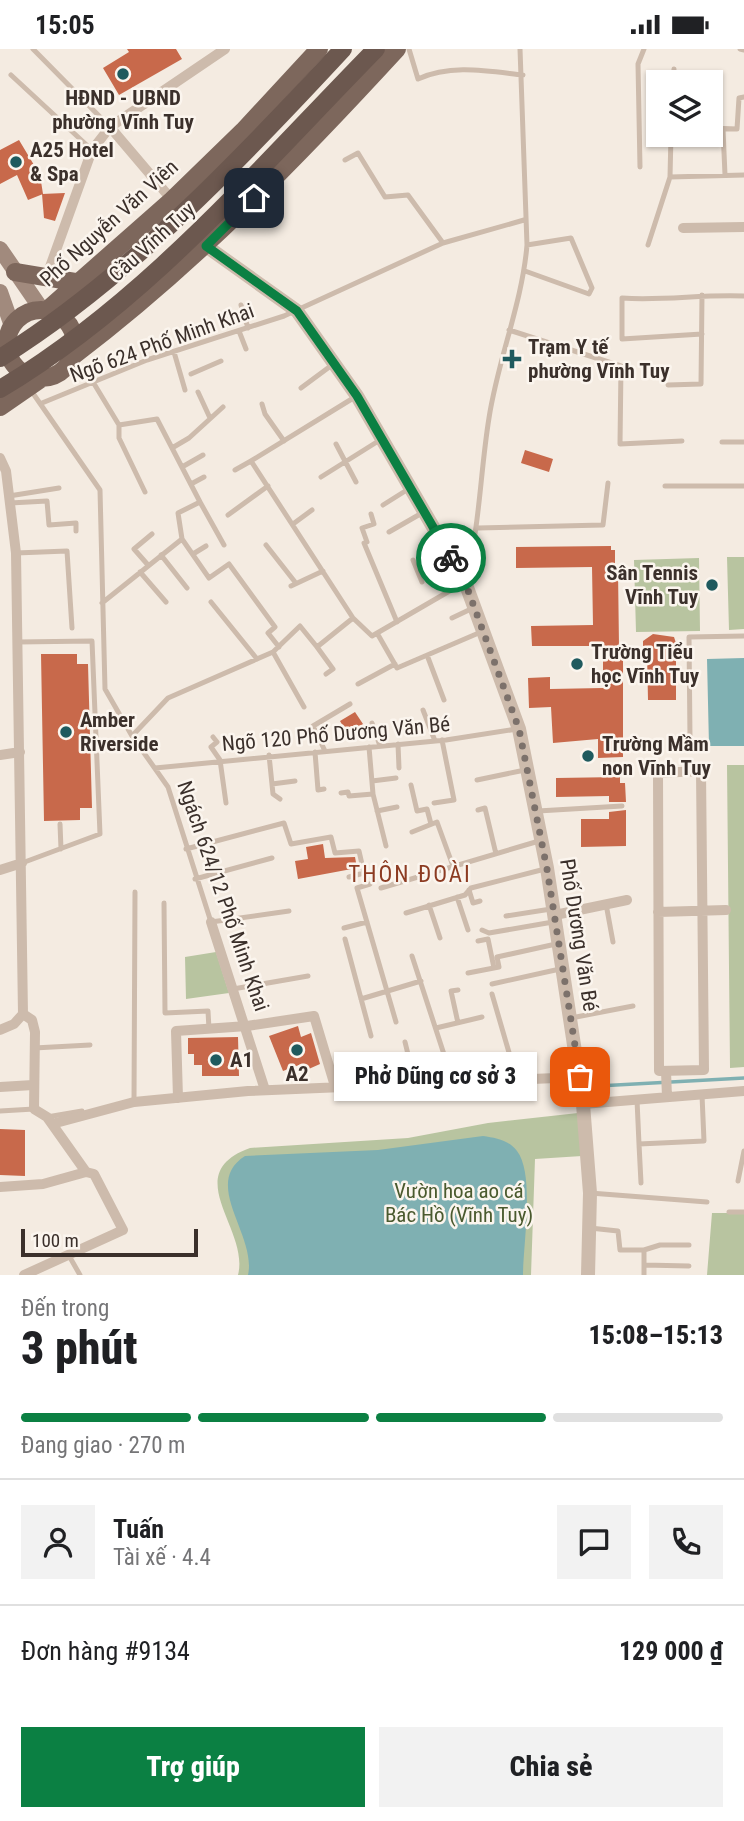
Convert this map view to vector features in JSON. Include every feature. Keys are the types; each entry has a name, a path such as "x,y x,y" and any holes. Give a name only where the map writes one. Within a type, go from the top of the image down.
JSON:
{"highway":[{"name":"Cầu Vĩnh Tuy","path":"0,358 83,297 144,247 230,166 343,49"},
{"name":"Cầu Vĩnh Tuy","path":"0,389 67,344 130,293 209,220 376,49"}],"main road":[{"name":"Phố Nguyễn Văn Viên","path":"44,310 172,200 319,49"},
{"path":"0,407 37,388 62,370 73,356 132,312 206,246 348,103 397,49"},
{"path":"302,67 305,78 317,91 332,102 348,103"},
{"path":"268,103 284,100 297,109 310,122 312,140"},
{"path":"0,249 44,310 64,319 71,328 75,336 73,356"},
{"path":"15,272 75,282"},
{"path":"0,292 8,330 7,344 13,364 37,388"},
{"path":"8,330 21,316 44,310"}],"street":[{"path":"46,278 92,150 110,127 225,49"},
{"path":"110,127 172,200"},
{"path":"683,228 744,227"},
{"name":"Phố Dương Văn Bé","path":"206,246 297,311 357,396 465,582 519,729 547,869 583,1104 590,1193 588,1275"},
{"path":"0,458 6,471 16,553 23,1014 14,1024 0,1030"},
{"path":"0,755 20,752"},
{"path":"583,1104 637,1100 667,1085 704,1070 701,771 658,773 659,1071 667,1085 702,1095 744,1091"},
{"path":"0,870 22,863"},
{"path":"555,915 627,900"},
{"path":"658,912 726,910"},
{"name":"Ngách 624/12 Phố Minh Khai","path":"211,922 247,1026 265,1090"},
{"path":"23,1014 32,1020 34,1109 49,1121 86,1172"},
{"path":"177,1098 176,1031 247,1026 314,1016 335,1086"},
{"path":"49,1121 134,1103 265,1090 580,1077"},
{"path":"0,1087 33,1085"},
{"path":"0,1187 43,1184 86,1172 94,1174 123,1230 68,1254 45,1271 24,1275"}],"lane":[{"path":"33,49 110,127"},
{"path":"409,49 418,79 437,70 472,69 523,75"},
{"path":"251,461 353,618 372,636 465,582 478,528 489,416 525,271 527,246 520,49"},
{"path":"640,167 638,64 644,49"},
{"path":"11,75 92,150"},
{"path":"725,175 723,129 737,128 739,98 744,97"},
{"path":"648,245 670,177 671,147"},
{"path":"345,160 358,153 385,197 408,195 443,243"},
{"path":"670,177 744,175"},
{"name":"Ngõ 624 Phố Minh Khai","path":"37,388 44,405 93,382 297,311 443,243 524,220"},
{"path":"525,271 589,294 592,288 572,238 527,246"},
{"path":"668,385 701,384 702,295"},
{"path":"702,334 622,339 622,298 659,300 702,295 744,296"},
{"path":"241,305 248,328"},
{"path":"509,330 621,366 620,445 682,441"},
{"path":"239,331 246,349"},
{"path":"192,337 195,345"},
{"path":"174,352 185,390"},
{"path":"180,371 190,368 192,375 221,361"},
{"path":"301,388 335,363"},
{"path":"93,382 119,425 119,438 145,492"},
{"name":"Ngách 624/12 Phố Minh Khai","path":"37,388 100,490 105,689 132,736 168,786 195,879 211,922"},
{"path":"198,392 210,418"},
{"path":"235,470 357,396"},
{"path":"262,404 265,414 284,440"},
{"path":"172,448 189,438 223,407"},
{"path":"119,425 157,419 224,545"},
{"path":"321,477 383,438"},
{"path":"722,442 744,442"},
{"path":"336,444 356,482"},
{"path":"182,467 203,455"},
{"path":"191,484 204,477"},
{"path":"478,528 603,525 608,483"},
{"path":"228,515 268,486"},
{"path":"665,486 744,486"},
{"path":"383,505 411,487"},
{"path":"10,500 59,488"},
{"path":"10,500 47,501 49,525 76,523 76,531"},
{"path":"200,502 178,513 182,539 209,577 229,564 275,627 268,633 279,647"},
{"path":"293,524 312,510"},
{"path":"389,532 425,512"},
{"path":"371,514 374,524 362,528 367,542 364,543 397,622"},
{"path":"148,565 134,549 152,534"},
{"path":"102,603 182,539"},
{"path":"266,545 293,584 323,571"},
{"path":"193,554 206,546"},
{"path":"16,553 67,551 72,628"},
{"path":"161,555 187,588"},
{"path":"413,560 421,579 452,560"},
{"path":"140,572 166,602"},
{"path":"211,602 257,659"},
{"path":"452,618 474,607"},
{"path":"317,647 353,618"},
{"path":"132,736 168,698 273,652 300,626 333,669 327,674"},
{"path":"377,633 397,668 483,631"},
{"path":"690,739 689,637 744,636"},
{"path":"18,642 92,641 100,834 22,863"},
{"path":"273,652 304,707"},
{"path":"427,655 444,700"},
{"path":"358,684 395,664"},
{"path":"325,751 313,726 349,704"},
{"path":"423,710 438,740 454,800 434,803"},
{"path":"372,723 380,746"},
{"name":"Ngõ 120 Phố Dương Văn Bé","path":"155,768 438,740 519,729"},
{"path":"213,737 217,743 211,747 220,760 226,803"},
{"path":"398,744 399,768"},
{"path":"369,747 373,794 386,846"},
{"path":"315,752 318,790 324,789"},
{"path":"269,755 273,794 280,799"},
{"path":"477,780 528,769"},
{"path":"372,781 396,778"},
{"path":"272,784 295,781"},
{"path":"411,785 417,811 427,809 431,824"},
{"path":"341,793 348,792 349,796 373,794"},
{"path":"536,811 622,806"},
{"path":"377,811 397,807"},
{"path":"478,810 485,808 496,854"},
{"path":"412,832 437,822 453,866"},
{"path":"186,849 285,823 290,844 331,837 335,853 359,851 363,873 349,877"},
{"path":"60,824 61,849"},
{"path":"381,888 542,841"},
{"path":"195,879 272,858"},
{"path":"406,913 457,897 469,890 547,869"},
{"path":"370,884 357,888 396,1022"},
{"path":"469,890 473,903 480,901"},
{"path":"134,1103 135,892"},
{"path":"457,897 468,930"},
{"path":"164,903 165,1013 208,1011 209,1029"},
{"path":"606,904 613,942"},
{"path":"429,905 439,938"},
{"path":"211,922 289,911"},
{"path":"506,916 555,915"},
{"path":"482,930 489,933 555,915"},
{"path":"344,928 367,922"},
{"path":"345,939 371,1037"},
{"path":"478,941 488,939 492,989 517,1080"},
{"path":"468,973 499,967 497,957 559,944"},
{"path":"412,956 453,1082"},
{"path":"492,989 563,968"},
{"path":"233,989 308,976"},
{"path":"361,999 421,981"},
{"path":"458,990 451,992 458,1023"},
{"path":"571,1019 633,1006"},
{"path":"436,1028 482,1017"},
{"path":"505,1029 515,1027"},
{"path":"405,1042 415,1083"},
{"path":"34,1048 90,1045"},
{"path":"639,1144 705,1141 702,1095"},
{"path":"637,1100 640,1183"},
{"path":"0,1111 34,1109"},
{"path":"49,1121 88,1110"},
{"path":"738,1181 744,1151"},
{"path":"590,1193 707,1202"},
{"path":"729,1212 744,1212"},
{"path":"590,1228 618,1231 620,1250 689,1245"},
{"path":"644,1250 644,1275"},
{"path":"68,1254 80,1275"},
{"path":"644,1265 689,1266"}],"green space":[{"path":"727,557 744,557 744,629 729,630"},
{"path":"699,558 700,631 636,632 634,560"},
{"path":"727,765 744,765 744,1067 730,1068"},
{"path":"216,952 229,993 186,999 185,957"},
{"name":"Vườn hoa ao cá Bác Hồ (Vĩnh Tuy)","path":"578,1113 582,1156 535,1159 531,1275 238,1275 239,1257 218,1187 219,1172 229,1159 250,1148 408,1138 488,1123"},
{"path":"712,1213 744,1213 744,1275 707,1275"}],"water":[{"path":"744,658 744,746 709,746 707,659"},
{"name":"Vườn hoa ao cá Bác Hồ (Vĩnh Tuy)","path":"483,1136 510,1144 522,1162 527,1192 523,1275 248,1275 249,1260 233,1211 228,1181 233,1168 245,1156 378,1150"}],"building":[{"path":"127,49 176,49 182,59 119,95 103,68 129,52"},
{"name":"A25 Hotel & Spa","path":"19,140 40,175 43,194 28,200 17,175 0,184 0,150"},
{"path":"65,193 55,221 44,218 42,194"},
{"path":"525,450 553,459 549,472 521,463"},
{"path":"611,546 611,550 615,550 615,570 618,570 619,647 623,647 623,757 598,758 598,739 553,743 551,707 529,708 528,678 550,677 550,689 603,688 603,652 596,646 532,646 531,626 593,625 592,567 516,568 516,547"},
{"path":"653,634 674,637 676,700 648,700 647,653 643,653 643,641"},
{"name":"Amber Riverside","path":"41,654 77,654 77,664 88,664 92,808 80,808 80,820 44,821"},
{"path":"355,712 363,724 347,733 340,721"},
{"path":"620,777 620,783 625,783 626,802 609,802 609,796 556,797 556,778"},
{"path":"626,810 626,846 581,847 581,819 609,819 609,812"},
{"path":"323,844 325,858 355,857 357,868 298,879 295,861 308,859 306,847"},
{"name":"A2","path":"298,1026 301,1037 311,1033 320,1064 302,1072 299,1065 283,1071 269,1036"},
{"name":"A1","path":"238,1037 239,1076 202,1076 202,1065 194,1065 194,1054 188,1054 188,1038"},
{"path":"0,1129 25,1130 25,1176 0,1175"}],"waterway":[{"path":"598,1086 744,1078"}],"way so far":[{"path":"451,558 465,582 519,729 547,869 580,1077"}],"place":[{"name":"HĐND - UBND phường Vĩnh Tuy","path":"123,74"},
{"name":"A25 Hotel & Spa","path":"16,162"},
{"name":"Trạm Y tế phường Vĩnh Tuy","path":"512,359"},
{"name":"Sân Tennis Vĩnh Tuy","path":"712,585"},
{"name":"Trường Tiểu học Vĩnh Tuy","path":"577,664"},
{"name":"Amber Riverside","path":"66,732"},
{"name":"Trường Mầm non Vĩnh Tuy","path":"588,756"},
{"name":"A2","path":"297,1050"},
{"name":"A1","path":"216,1060"},
{"name":"Phở Dũng cơ sở 3","path":"580,1077"}],"district":[{"name":"THÔN ĐOÀI","path":"410,874"}],"route":[{"path":"254,198 206,246 297,311 357,396 451,558"}]}
